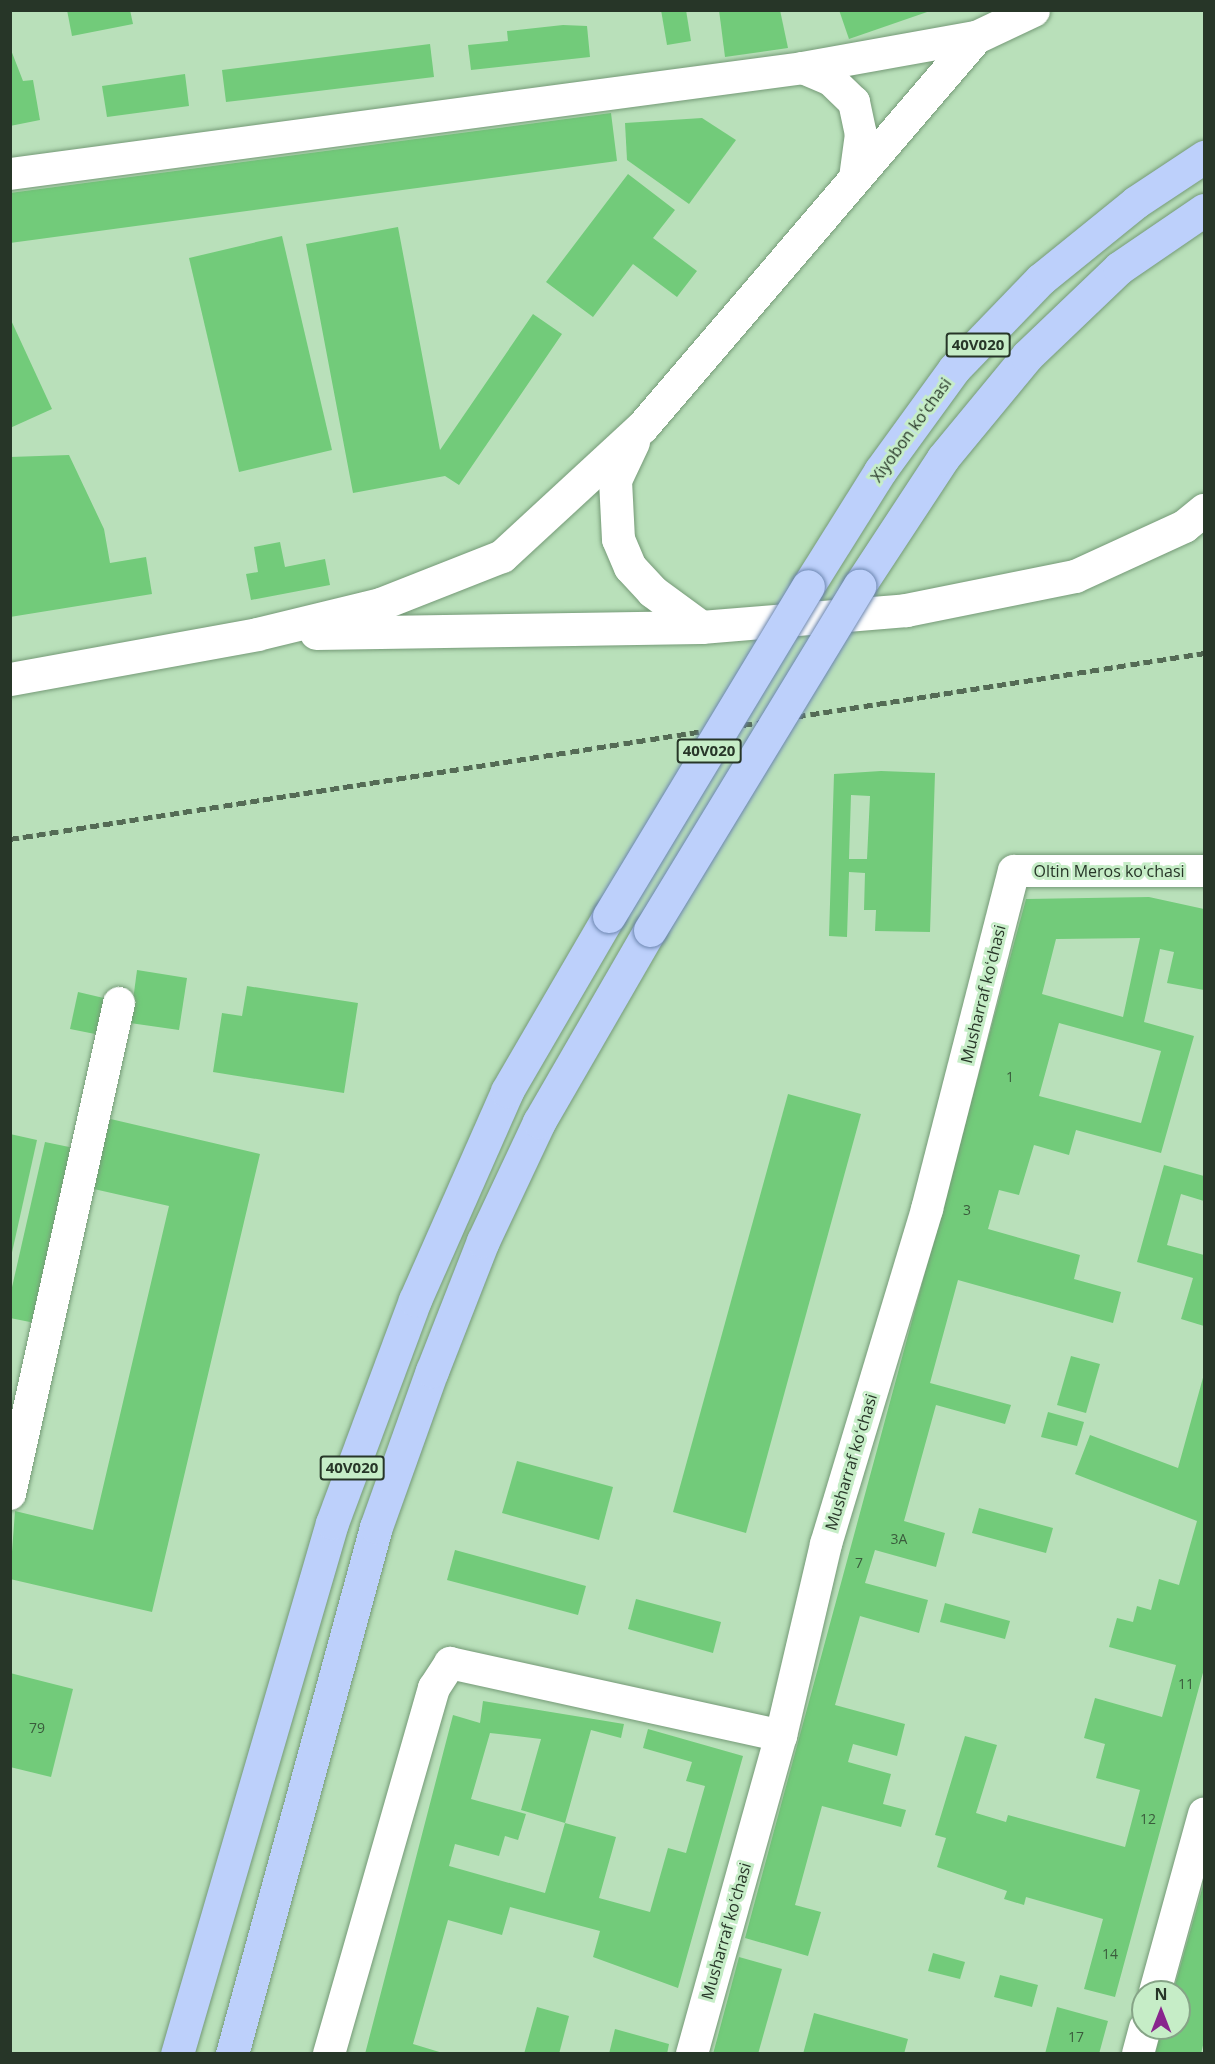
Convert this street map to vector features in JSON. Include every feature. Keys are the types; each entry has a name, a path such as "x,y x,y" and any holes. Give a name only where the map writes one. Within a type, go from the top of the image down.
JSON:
{"main road":[{"path":"10,679 258,634 380,604 502,556 642,427 976,38 1033,10"},
{"name":"Xiyobon koʻchasi","path":"177,2054 332,1523 415,1300 507,1091 609,916 808,586 880,471 954,369 1041,279 1136,202 1204,157"},
{"name":"40V020","path":"232,2054 376,1527 432,1371 483,1241 539,1122 650,930 859,586 943,458 1027,356 1119,268 1204,210"},
{"path":"642,427 615,480 618,539 630,567 652,591 701,627"},
{"path":"258,634 701,627 906,609 1005,592 1075,576 1184,526 1204,510"}],"street":[{"path":"10,174 803,68 976,38"},
{"path":"803,68 831,80 854,102 861,134 855,178"},
{"name":"Oltin Meros koʻchasi","path":"1014,871 1204,871"},
{"name":"Musharraf koʻchasi","path":"692,2054 781,1736 826,1544 927,1209 1014,871"},
{"path":"10,1494 119,1003"},
{"path":"329,2054 434,1688 450,1663 477,1664 781,1736"},
{"path":"1158,1980 1204,1814"}],"building":[{"path":"67,10 130,10 133,24 72,36"},
{"path":"661,10 686,10 691,41 667,45"},
{"path":"719,10 780,10 788,48 725,57"},
{"path":"839,10 930,10 930,11 849,39"},
{"path":"563,25 587,26 590,57 471,70 468,45 508,41 507,31"},
{"path":"430,44 434,77 226,102 222,70"},
{"path":"11,50 23,81 33,80 40,120 10,126"},
{"path":"185,74 189,106 107,117 102,86"},
{"path":"611,113 617,161 10,243 10,193"},
{"path":"702,118 736,140 689,204 627,160 625,123"},
{"path":"628,174 675,210 653,238 697,271 677,297 633,264 593,317 546,282"},
{"path":"398,227 440,450 533,314 562,334 459,485 445,476 353,493 306,244"},
{"path":"282,236 332,450 239,472 189,258"},
{"path":"10,318 52,409 10,428"},
{"path":"69,455 104,529 110,563 146,557 152,594 10,617 10,457"},
{"path":"280,542 285,567 325,559 330,585 251,600 246,574 258,572 254,547"},
{"path":"881,771 935,773 930,932 875,931 876,910 864,910 865,873 849,872 847,937 829,936 834,774","holes":["851,795 870,796 867,859 849,859"]},
{"path":"1149,897 1204,909 1204,990 1167,983 1174,952 1160,949 1144,1022 1194,1036 1161,1153 1076,1130 1069,1155 1034,1145 1019,1195 999,1190 988,1229 1080,1255 1074,1279 1121,1292 1113,1323 958,1280 930,1383 1011,1405 1005,1424 936,1405 904,1521 945,1533 936,1567 875,1550 865,1583 928,1600 919,1633 860,1616 835,1705 905,1724 897,1756 853,1744 848,1762 891,1774 883,1804 906,1810 901,1827 822,1806 795,1905 821,1912 808,1956 745,1938 1026,899","holes":["1140,938 1123,1017 1042,994 1056,939","1059,1023 1161,1051 1141,1123 1039,1096"]},
{"path":"137,970 187,978 179,1030 130,1023"},
{"path":"247,986 358,1003 344,1093 213,1072 222,1013 242,1016"},
{"path":"78,992 108,999 100,1035 70,1029"},
{"path":"788,1094 861,1114 746,1533 673,1512"},
{"path":"102,1117 260,1154 152,1612 10,1579 15,1511 93,1530 169,1206 85,1187"},
{"path":"10,1134 37,1140 11,1257 10,1257"},
{"path":"45,1142 74,1148 35,1323 10,1318 10,1296"},
{"path":"1164,1165 1204,1176 1204,1201 1181,1194 1167,1245 1204,1255 1204,1326 1181,1319 1193,1278 1137,1262"},
{"path":"1071,1356 1100,1364 1086,1413 1057,1405"},
{"path":"1204,1374 1204,1669 1115,1997 1084,1989 1103,1919 1026,1897 1024,1905 1004,1899 1007,1891 937,1867 946,1838 935,1835 965,1736 997,1745 976,1813 1006,1822 1008,1815 1125,1847 1140,1790 1096,1778 1105,1744 1084,1738 1095,1698 1162,1717 1176,1665 1109,1647 1117,1618 1133,1622 1137,1606 1151,1610 1159,1579 1179,1585 1197,1521 1075,1474 1090,1435 1178,1468"},
{"path":"1048,1412 1084,1422 1077,1446 1041,1437"},
{"path":"517,1461 613,1487 599,1540 502,1513"},
{"path":"979,1508 1053,1528 1046,1553 972,1533"},
{"path":"455,1550 586,1586 578,1615 447,1580"},
{"path":"636,1599 721,1622 713,1653 628,1629"},
{"path":"945,1603 1010,1621 1005,1639 940,1622"},
{"path":"10,1673 73,1689 51,1777 10,1767"},
{"path":"483,1701 624,1724 621,1738 591,1730 565,1823 616,1837 599,1898 650,1912 668,1848 686,1853 705,1786 686,1781 692,1762 643,1748 648,1729 743,1756 678,1988 593,1957 600,1931 510,1907 502,1935 448,1920 413,2044 446,2054 365,2054 453,1715 480,1723","holes":["490,1733 541,1739 521,1810 565,1823 545,1893 449,1866 455,1844 499,1856 505,1836 518,1840 526,1814 471,1799"]},
{"path":"1204,1882 1204,2041 1201,2054 1155,2054 1159,2040 1191,2040 1191,1980 1176,1980"},
{"path":"933,1953 965,1962 960,1979 928,1971"},
{"path":"739,1957 782,1969 758,2054 713,2054"},
{"path":"1000,1975 1038,1985 1032,2007 994,1997"},
{"path":"537,2007 569,2016 559,2054 524,2054"},
{"path":"1057,2007 1108,2021 1099,2054 1045,2054"},
{"path":"814,2013 908,2039 904,2054 803,2054"},
{"path":"615,2029 669,2044 667,2054 609,2054"}],"railway":[{"path":"10,839 1204,653"}]}
